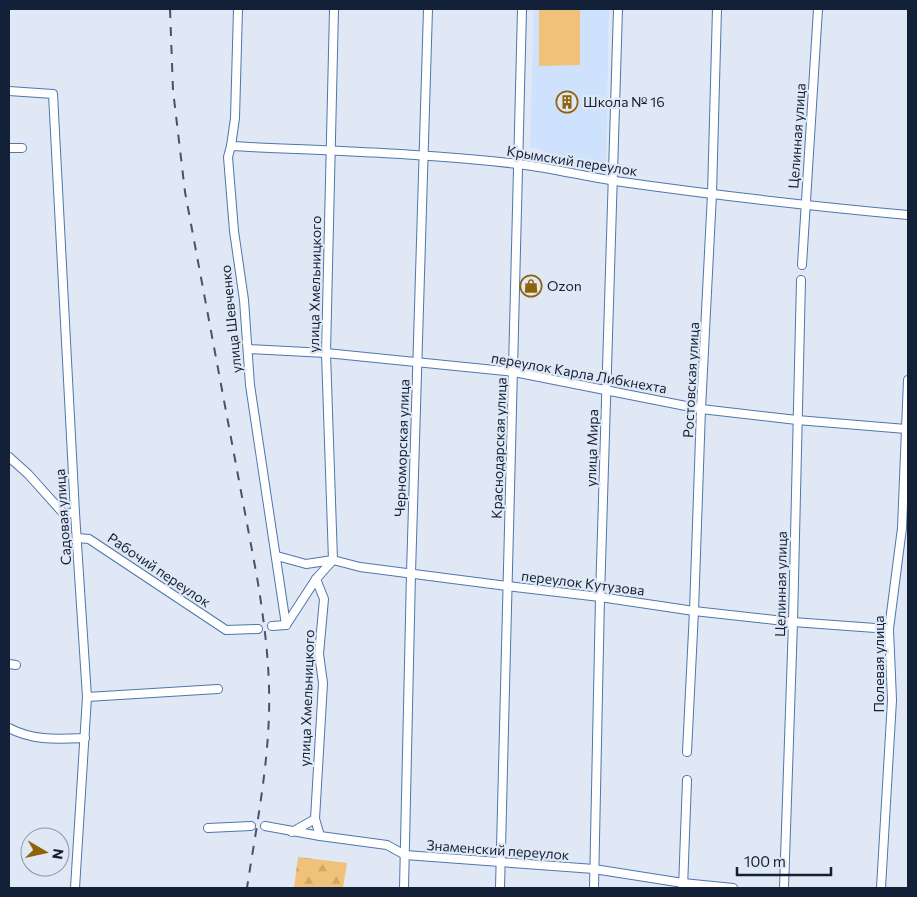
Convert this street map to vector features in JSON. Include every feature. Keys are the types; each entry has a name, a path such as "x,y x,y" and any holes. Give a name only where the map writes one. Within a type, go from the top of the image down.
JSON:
{"street":[{"name":"улица Шевченко","path":"238,9 235,118 228,157 234,231 244,300 250,385 286,625"},
{"name":"улица Хмельницкого","path":"333,560 326,353 334,9"},
{"name":"Черноморская улица","path":"404,888 411,573 428,9"},
{"name":"Краснодарская улица","path":"500,888 522,9"},
{"name":"улица Мира","path":"594,888 600,597 618,9"},
{"name":"Ростовская улица","path":"687,752 712,194 717,9"},
{"name":"Целинная улица","path":"802,265 818,9"},
{"name":"Садовая улица","path":"9,91 53,94 75,513 87,697 75,888"},
{"name":"Крымский переулок","path":"231,146 423,156 519,164 712,194 908,215"},
{"path":"9,148 22,148"},
{"name":"Целинная улица","path":"784,888 793,622 801,280"},
{"name":"переулок Карла Либкнехта","path":"248,349 326,353 514,372 701,409 797,420 906,429"},
{"name":"Полевая улица","path":"881,888 892,700 889,628 902,528 908,380"},
{"path":"9,457 28,474 63,513 75,513"},
{"name":"Рабочий переулок","path":"77,538 88,538 226,630 258,628"},
{"name":"переулок Кутузова","path":"277,556 306,564 333,560 360,566 694,611 793,622 889,628"},
{"path":"272,626 286,625 316,579 333,560"},
{"name":"улица Хмельницкого","path":"316,579 324,599 319,654 322,683 315,819 320,836"},
{"path":"87,697 218,689"},
{"path":"9,728 20,734 38,739 85,738"},
{"path":"683,886 687,780"},
{"path":"292,832 315,819"},
{"path":"208,828 251,826"},
{"name":"Знаменский переулок","path":"265,826 292,832 387,845 405,855 594,869 683,886 733,888"}],"shaded area":[{"path":"534,9 609,9 606,171 530,147"}],"green space":[{"path":"539,9 580,9 580,65 539,66"},
{"path":"298,857 347,863 343,888 294,888"}],"railway":[{"path":"170,9 173,90 185,192 257,577 266,646 269,687 266,763 247,888"}],"place":[{"name":"Школа № 16","path":"567,102"},
{"name":"Ozon","path":"531,286"}]}
